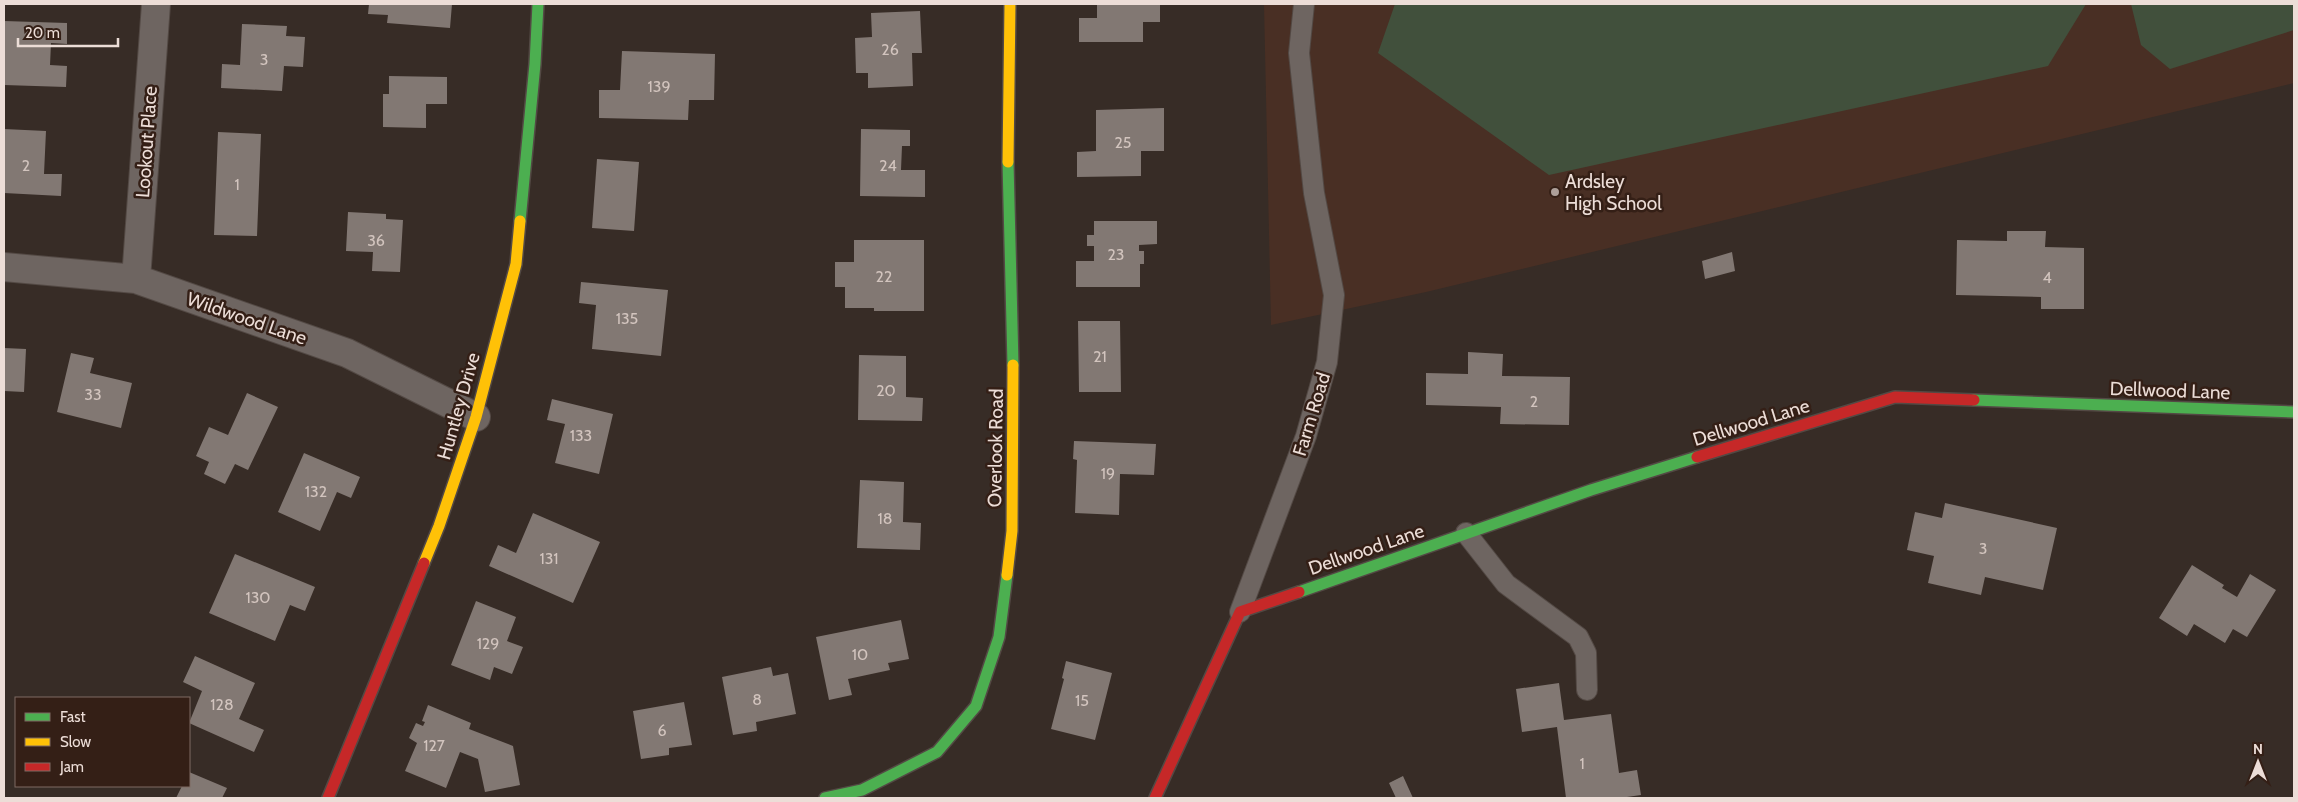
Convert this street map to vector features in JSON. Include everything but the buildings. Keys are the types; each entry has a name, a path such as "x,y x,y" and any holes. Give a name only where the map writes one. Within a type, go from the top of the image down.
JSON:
{"street":[{"name":"Lookout Place","path":"136,279 156,4"},
{"name":"Huntley Drive","path":"328,798 439,526 476,417 516,264 535,64 538,4"},
{"name":"Overlook Road","path":"825,798 862,790 937,752 976,706 1000,637 1012,530 1014,428 1008,179 1010,4"},
{"name":"Wildwood Lane","path":"4,267 136,279 347,353 476,417"},
{"name":"Dellwood Lane","path":"1240,612 1591,490 1895,397 2294,412"},
{"name":"Farm Road","path":"1155,798 1240,612"}],"lane":[{"name":"Farm Road","path":"1240,612 1306,436 1327,362 1334,296 1314,193 1299,53 1304,4"},
{"path":"1466,533 1506,584 1578,637 1586,653 1587,690"}],"shaded area":[{"name":"Ardsley High School","path":"1264,4 2294,4 2294,83 1426,292 1271,325"}],"green space":[{"path":"1395,4 2086,4 2048,66 1549,175 1378,53"},
{"path":"2131,4 2294,4 2294,30 2170,69 2141,45"}],"traffic: fast":[{"path":"520,221 535,64 538,4"},
{"path":"1008,162 1013,365"},
{"path":"1974,400 2294,412"},
{"path":"1299,592 1591,490 1697,457"},
{"path":"825,798 862,790 937,752 976,706 999,637 1007,575"}],"traffic: slow":[{"path":"1008,162 1010,4"},
{"path":"424,563 439,526 476,417 516,264 520,221"},
{"path":"1007,575 1012,531 1013,365"}],"traffic: jam":[{"path":"1697,457 1895,397 1974,400"},
{"path":"328,798 424,563"},
{"path":"1155,798 1240,612 1299,592"}],"place":[{"name":"Ardsley High School","path":"1555,192"}]}
